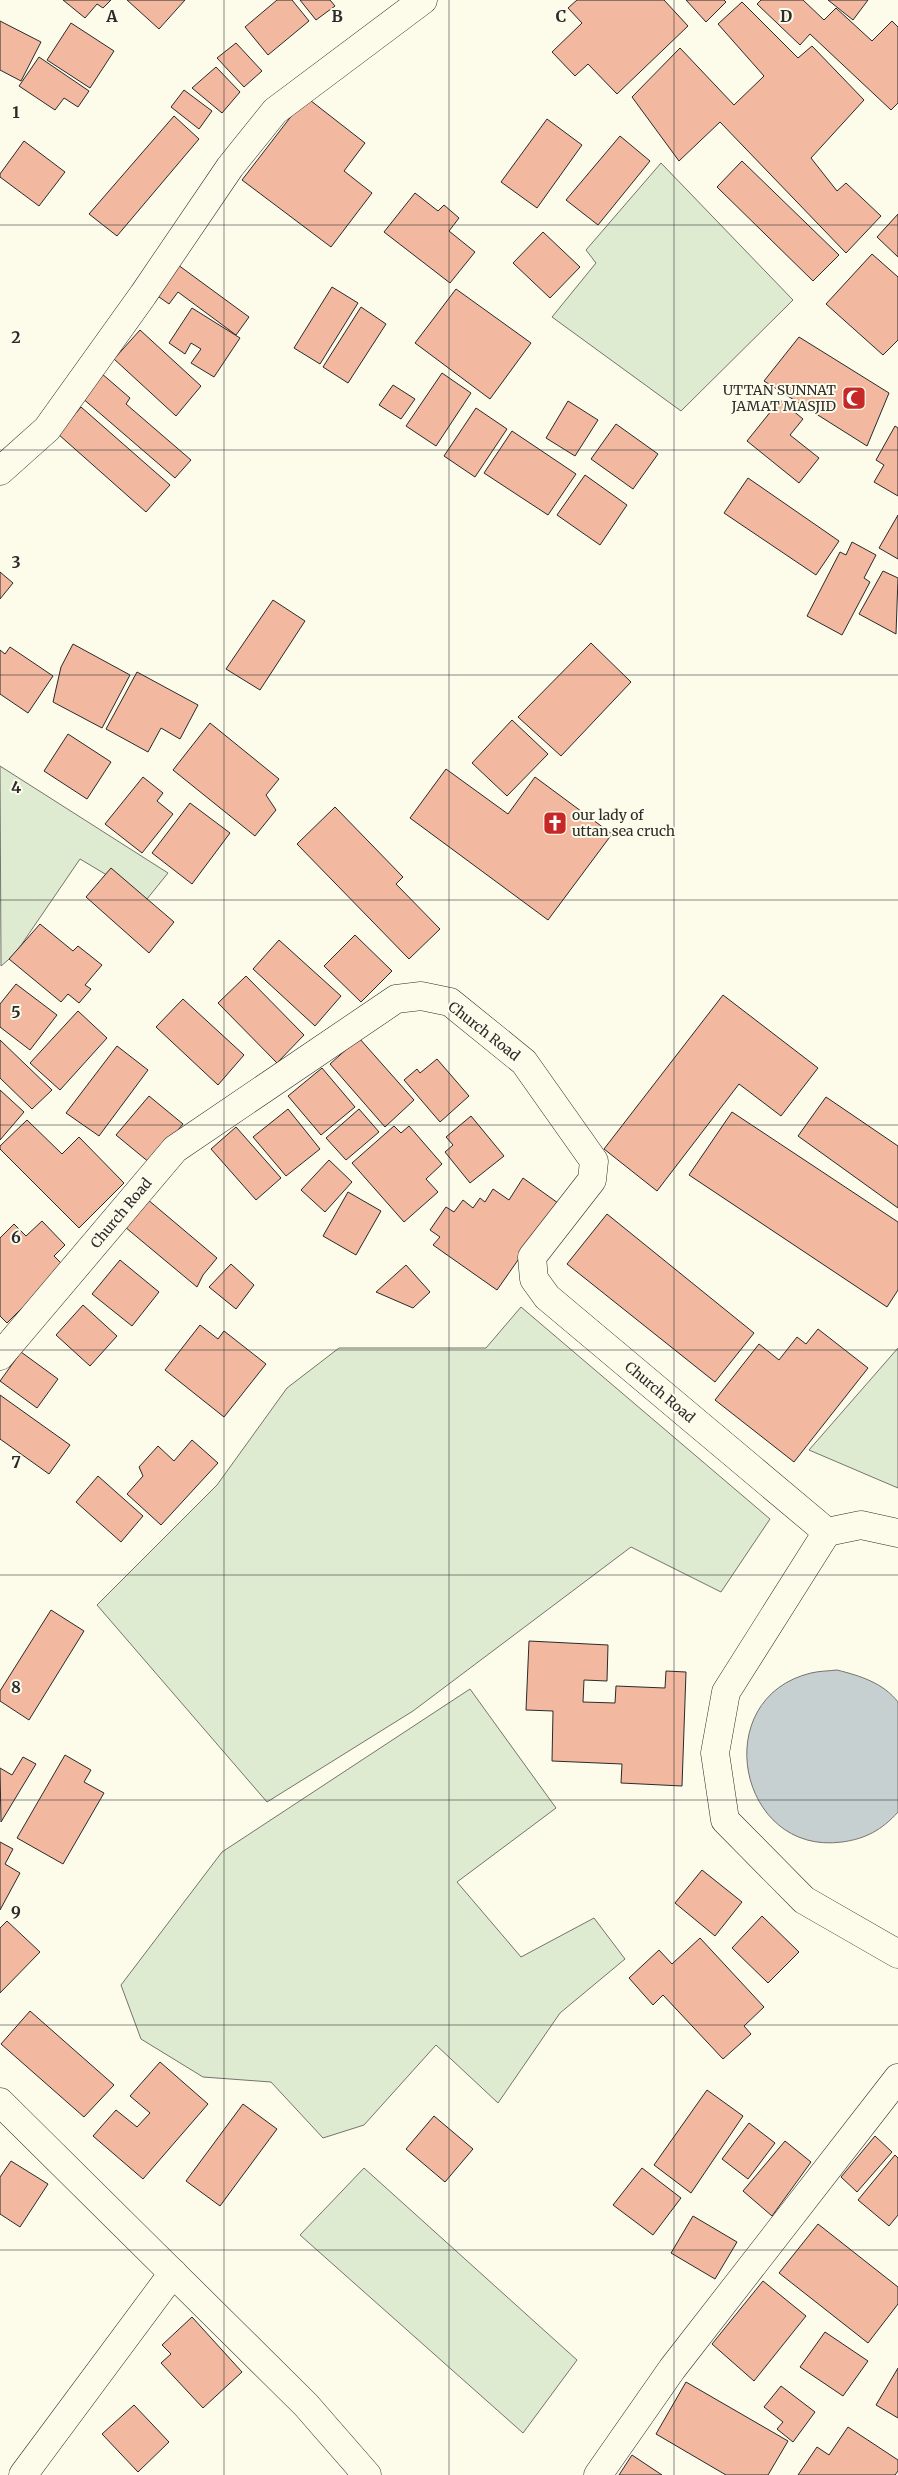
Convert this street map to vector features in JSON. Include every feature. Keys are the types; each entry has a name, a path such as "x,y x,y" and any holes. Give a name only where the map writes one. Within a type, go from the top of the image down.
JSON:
{"street":[{"path":"0,471 47,429 230,167 274,111 423,0"},
{"name":"Church Road","path":"0,1356 175,1148 396,999 421,996 450,1002 524,1062 594,1161 592,1180 532,1258 534,1279 547,1297 827,1532"},
{"path":"898,1533 861,1525 827,1532 726,1692 715,1753 725,1820 804,1900 898,1954"},
{"path":"598,2475 672,2369 898,2078"},
{"path":"0,2102 306,2405 367,2475"},
{"path":"23,2475 173,2273"}],"green space":[{"path":"661,163 793,300 681,411 552,317 596,263 586,250"},
{"path":"0,766 168,873 147,899 80,859 15,954 1,966"},
{"path":"521,1307 770,1519 721,1592 631,1547 413,1711 267,1802 97,1605 217,1485 287,1388 339,1348 486,1348"},
{"path":"898,1348 898,1488 809,1450"},
{"path":"470,1689 556,1808 457,1882 521,1957 594,1918 625,1959 560,2013 498,2103 436,2045 364,2125 323,2138 271,2082 203,2077 141,2039 121,1985 222,1852"},
{"path":"364,2168 577,2360 523,2433 300,2235"}],"shaded area":[{"path":"837,1670 871,1681 886,1690 898,1702 898,1812 879,1829 858,1839 842,1842 807,1840 779,1825 759,1801 749,1772 748,1741 757,1712 778,1688 811,1673"}],"building":[{"path":"63,0 111,0 103,8 97,4 85,18"},
{"path":"127,0 185,0 159,29"},
{"path":"277,0 292,0 309,21 268,55 245,27"},
{"path":"300,0 330,0 335,6 316,20"},
{"path":"577,0 664,0 688,26 617,94 588,64 575,76 552,52 582,23 568,8"},
{"path":"686,0 724,0 726,2 706,22"},
{"path":"761,0 803,0 824,20 836,8 872,41 892,21 898,27 898,103 891,110 810,34 800,45 757,4"},
{"path":"828,0 868,0 853,20"},
{"path":"742,2 798,58 812,46 864,100 811,158 837,191 846,183 881,216 846,253 720,122 679,161 632,97 680,48 734,105 764,76 718,24"},
{"path":"0,21 41,42 21,81 0,70"},
{"path":"71,23 114,51 90,88 47,60"},
{"path":"236,43 262,71 244,87 217,58"},
{"path":"39,57 89,91 78,107 64,98 55,110 19,86"},
{"path":"216,67 240,92 222,113 192,88"},
{"path":"184,90 212,111 199,129 171,107"},
{"path":"306,97 365,143 344,171 372,193 331,247 242,180"},
{"path":"174,116 199,139 117,236 89,214"},
{"path":"547,119 582,145 537,208 501,182"},
{"path":"620,136 650,161 598,225 566,200"},
{"path":"24,141 65,172 39,206 0,177 0,174"},
{"path":"742,161 839,255 813,281 717,187"},
{"path":"415,193 438,211 444,205 459,218 449,231 475,252 450,283 384,232"},
{"path":"898,214 898,257 877,237"},
{"path":"543,232 580,267 550,298 513,263"},
{"path":"872,254 898,277 898,340 883,355 826,304"},
{"path":"174,262 249,317 236,335 178,292 169,304 152,292"},
{"path":"332,287 358,303 320,364 294,348"},
{"path":"456,289 531,343 490,399 415,343"},
{"path":"361,307 386,324 348,383 323,367"},
{"path":"192,308 240,338 214,377 191,363 201,349 191,343 185,354 169,343"},
{"path":"140,330 201,386 176,416 114,359"},
{"path":"799,337 889,393 867,446 764,381"},
{"path":"101,373 130,398 126,404 191,460 175,478 81,397"},
{"path":"442,373 471,393 436,446 406,426"},
{"path":"393,385 415,399 401,419 379,405"},
{"path":"780,400 803,419 790,435 819,458 799,483 747,441"},
{"path":"568,401 598,420 575,456 546,438"},
{"path":"81,407 170,485 146,512 58,434"},
{"path":"476,408 507,429 475,477 444,456"},
{"path":"616,424 658,454 633,489 591,459"},
{"path":"895,426 898,428 898,496 874,482 884,465 876,460"},
{"path":"512,431 576,474 548,515 484,473"},
{"path":"585,475 627,505 600,545 557,515"},
{"path":"748,478 839,541 816,575 724,513"},
{"path":"898,515 898,559 879,548"},
{"path":"852,542 876,555 864,578 870,582 842,635 807,616 840,552 846,555"},
{"path":"883,571 898,578 896,634 859,614"},
{"path":"0,572 13,583 0,599"},
{"path":"273,600 305,621 260,690 226,669"},
{"path":"591,643 631,682 561,756 518,717"},
{"path":"73,644 130,675 102,728 53,702 61,667"},
{"path":"10,647 53,676 28,713 0,694 0,650 5,654"},
{"path":"137,672 198,705 180,739 161,728 148,752 106,729"},
{"path":"512,720 548,754 507,796 472,763"},
{"path":"210,723 279,779 266,795 276,810 255,836 173,770"},
{"path":"68,734 111,762 87,799 44,771"},
{"path":"446,769 508,814 535,777 612,834 548,920 410,818"},
{"path":"143,777 163,793 157,801 173,814 142,853 105,824"},
{"path":"190,803 230,833 192,884 152,853"},
{"path":"335,807 403,877 396,884 440,929 409,959 297,844"},
{"path":"111,868 174,922 149,953 86,897"},
{"path":"40,924 73,951 78,946 102,965 85,985 91,989 79,1003 68,994 61,1002 9,959"},
{"path":"355,935 392,971 361,1002 324,966"},
{"path":"279,940 341,996 315,1026 253,969"},
{"path":"246,976 304,1035 277,1063 218,1003"},
{"path":"16,984 57,1015 30,1050 0,1027 0,1004"},
{"path":"723,995 818,1068 781,1116 739,1084 657,1191 604,1149"},
{"path":"183,999 244,1055 218,1085 156,1027"},
{"path":"78,1011 107,1038 60,1090 30,1063"},
{"path":"359,1038 414,1100 385,1127 330,1064"},
{"path":"0,1040 52,1090 32,1109 0,1078"},
{"path":"117,1046 148,1070 99,1136 66,1113"},
{"path":"437,1059 469,1096 440,1122 404,1080 417,1069 420,1073"},
{"path":"322,1068 355,1107 321,1135 288,1096"},
{"path":"0,1090 24,1112 0,1140"},
{"path":"149,1096 183,1124 150,1163 116,1135"},
{"path":"826,1097 898,1146 898,1208 798,1136"},
{"path":"288,1109 320,1149 286,1176 253,1137"},
{"path":"359,1109 379,1132 346,1160 326,1138"},
{"path":"732,1112 898,1222 898,1290 887,1307 689,1175"},
{"path":"471,1116 504,1156 470,1183 445,1152 453,1145 446,1137"},
{"path":"27,1120 62,1154 79,1137 124,1183 79,1228 0,1149 0,1146"},
{"path":"394,1126 401,1133 409,1126 442,1164 426,1179 438,1192 404,1222 352,1163"},
{"path":"236,1127 281,1178 256,1200 211,1149"},
{"path":"329,1160 352,1182 325,1212 301,1190"},
{"path":"523,1178 558,1203 497,1290 433,1245 440,1237 430,1230 446,1207 454,1212 463,1200 473,1208 480,1198 485,1202 493,1189 509,1200"},
{"path":"348,1192 381,1211 356,1255 323,1236"},
{"path":"147,1199 217,1258 203,1275 197,1287 125,1227"},
{"path":"607,1214 754,1333 715,1382 567,1264"},
{"path":"42,1221 65,1245 54,1256 64,1266 7,1323 0,1316 0,1238 14,1224 26,1236"},
{"path":"120,1260 159,1292 132,1326 92,1294"},
{"path":"231,1264 254,1285 236,1309 209,1287"},
{"path":"406,1265 430,1292 413,1308 376,1292"},
{"path":"83,1305 117,1336 90,1366 56,1335"},
{"path":"200,1325 218,1339 224,1331 266,1364 224,1417 165,1370"},
{"path":"818,1329 868,1368 794,1462 715,1400 759,1344 779,1360 797,1337 806,1344"},
{"path":"21,1352 58,1379 37,1408 0,1381"},
{"path":"0,1395 70,1445 49,1474 0,1439"},
{"path":"192,1440 218,1463 161,1525 127,1494 143,1476 139,1467 158,1446 174,1461"},
{"path":"98,1476 143,1516 121,1542 76,1502"},
{"path":"51,1610 84,1631 29,1720 0,1701 0,1691"},
{"path":"529,1641 608,1645 607,1681 584,1680 583,1702 615,1703 616,1686 665,1688 666,1671 686,1672 682,1786 621,1783 622,1764 552,1761 553,1711 526,1710"},
{"path":"65,1755 91,1770 84,1782 104,1793 63,1864 17,1838"},
{"path":"23,1757 36,1764 1,1822 0,1768 12,1775"},
{"path":"0,1842 13,1849 5,1864 20,1873 0,1910"},
{"path":"702,1870 742,1902 715,1936 675,1903"},
{"path":"762,1916 799,1952 768,1983 732,1948"},
{"path":"7,1921 40,1952 0,1993 0,1928"},
{"path":"700,1938 764,2007 744,2026 751,2034 723,2059 663,1995 653,2005 629,1978 659,1950 672,1964"},
{"path":"30,2011 114,2085 84,2117 1,2044"},
{"path":"160,2062 208,2104 143,2179 93,2136 116,2110 137,2127 150,2113 130,2096"},
{"path":"707,2090 743,2116 691,2193 654,2165"},
{"path":"243,2104 277,2129 220,2206 186,2181"},
{"path":"434,2116 473,2149 445,2182 406,2149"},
{"path":"749,2123 775,2143 748,2179 722,2159"},
{"path":"875,2136 892,2152 857,2192 841,2177"},
{"path":"785,2141 811,2162 772,2216 743,2191"},
{"path":"895,2155 898,2158 898,2215 889,2226 858,2200"},
{"path":"11,2161 48,2184 20,2227 0,2214 0,2177"},
{"path":"642,2168 681,2198 653,2235 613,2205"},
{"path":"693,2216 737,2242 715,2279 671,2253"},
{"path":"818,2224 898,2287 898,2304 868,2343 779,2273"},
{"path":"763,2281 806,2316 754,2381 712,2344"},
{"path":"192,2317 242,2372 203,2408 161,2363 171,2354 162,2345"},
{"path":"825,2332 868,2361 843,2396 800,2367"},
{"path":"898,2368 898,2418 876,2405"},
{"path":"686,2382 788,2441 768,2475 726,2475 656,2434"},
{"path":"781,2386 815,2412 793,2442 777,2429 783,2422 764,2407"},
{"path":"134,2405 169,2442 138,2472 102,2434"},
{"path":"848,2427 898,2460 898,2471 895,2475 798,2475 817,2447 829,2455"},
{"path":"632,2455 662,2475 619,2475"}],"place":[{"name":"UTTAN SUNNAT JAMAT MASJID","path":"854,398"},
{"name":"our lady of uttan sea cruch","path":"555,823"}]}
